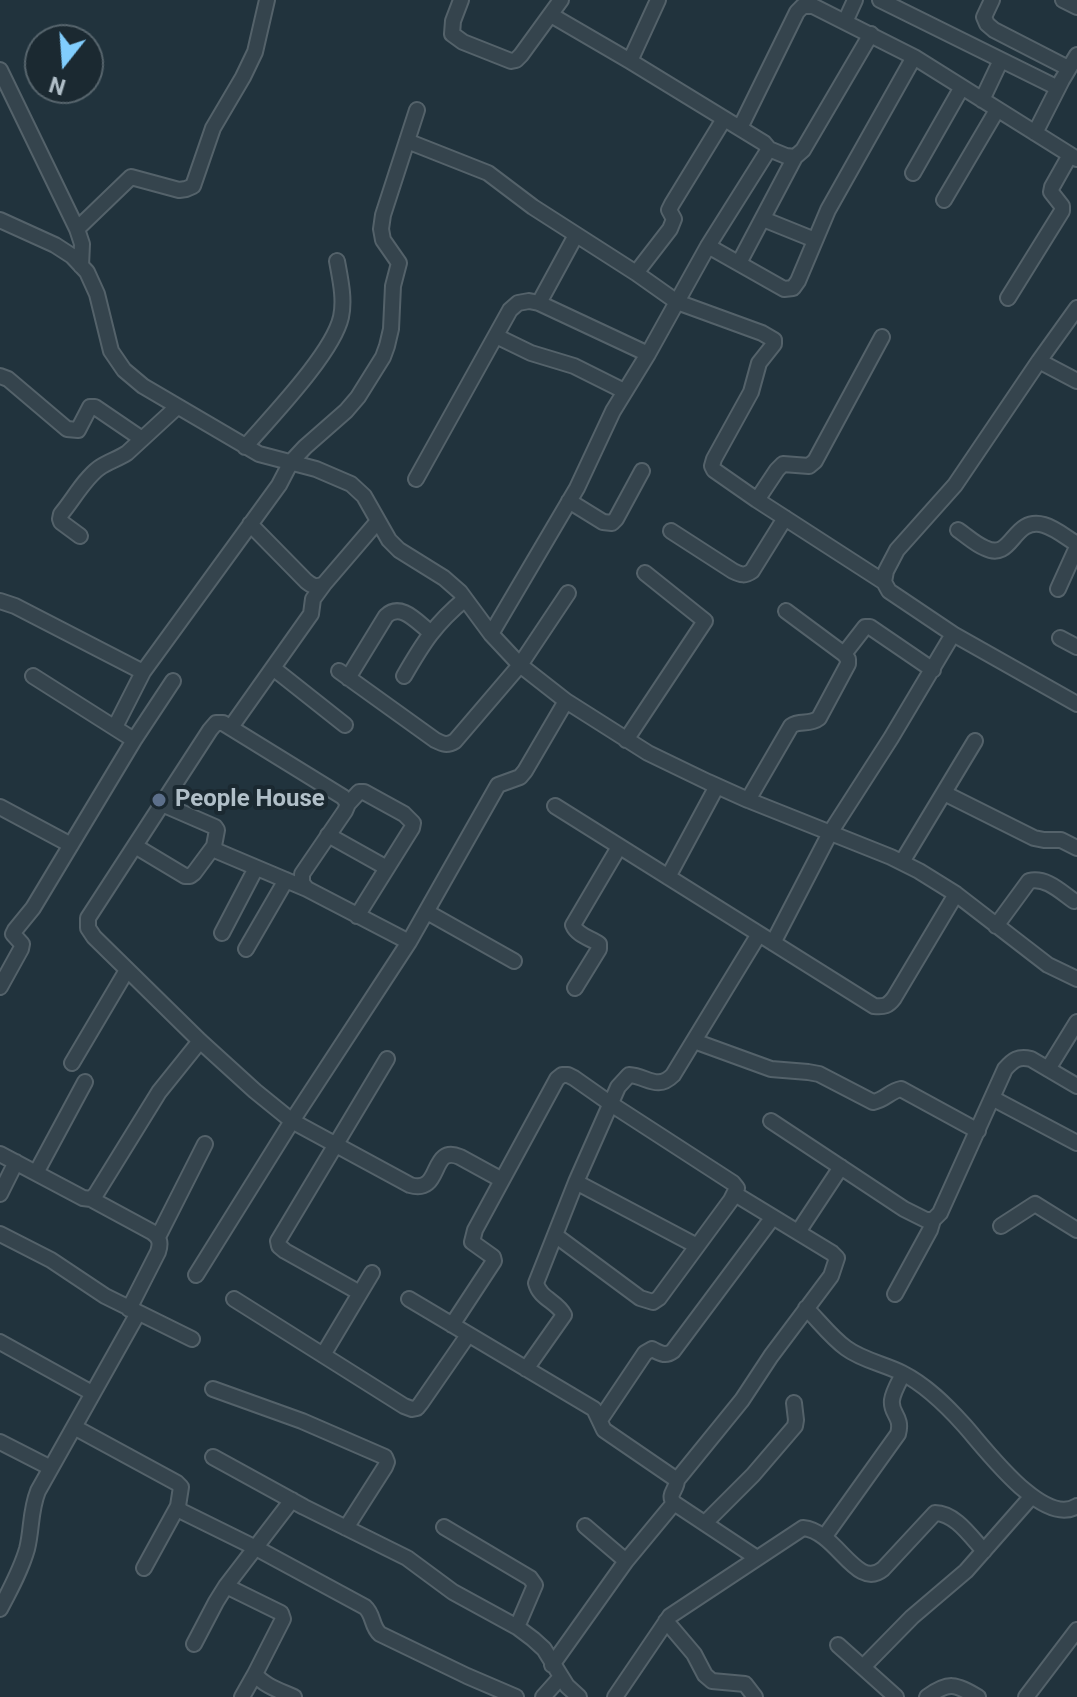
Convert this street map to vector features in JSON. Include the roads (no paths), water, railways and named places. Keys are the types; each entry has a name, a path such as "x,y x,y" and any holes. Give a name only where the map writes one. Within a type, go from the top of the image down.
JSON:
{"street":[{"path":"77,229 131,177 179,190 193,186 213,128 255,52 267,0"},
{"path":"461,0 452,34 463,42 511,61 521,55 561,0"},
{"path":"630,61 658,0"},
{"path":"845,22 855,0"},
{"path":"880,0 1058,88"},
{"path":"992,0 984,17 994,30 1073,62 1035,133"},
{"path":"1063,0 1077,7"},
{"path":"740,128 797,12 803,6 813,6 914,57 1074,157 1052,187 1051,192 1062,206 1062,211 1008,298"},
{"path":"551,15 740,128 769,149 795,157"},
{"path":"739,263 795,157 803,150 871,34"},
{"path":"708,246 784,289 793,288 828,210 914,57"},
{"path":"982,100 1001,60"},
{"path":"0,70 77,229 82,244 81,266"},
{"path":"913,173 962,87"},
{"path":"115,727 143,672 279,485 291,462 358,397 387,346 393,286 399,263 383,240 381,229 417,110"},
{"path":"944,200 997,110"},
{"path":"636,273 673,223 669,210 724,119"},
{"path":"407,141 488,173 519,198 677,302 774,340 759,363 751,392 714,459 712,466 718,475 884,582 889,591 953,634 1077,704"},
{"path":"491,634 586,470 624,391 708,246 769,149"},
{"path":"763,219 815,240"},
{"path":"0,220 55,245 72,256 87,272 97,294 111,351 124,370 143,386 245,447 259,454 316,469 351,484 364,496 389,540 399,550 444,578 520,665 566,701 648,753 748,800 902,862 956,894 1048,965 1074,973"},
{"path":"539,303 576,235"},
{"path":"245,447 316,363 339,326 343,303 337,261"},
{"path":"416,479 510,310 518,303 539,303 648,354"},
{"path":"884,582 897,550 955,485 1076,311"},
{"path":"496,336 531,353 574,366 624,391"},
{"path":"757,500 783,464 809,466 815,461 882,337"},
{"path":"1039,361 1077,381"},
{"path":"0,376 8,379 67,429 78,430 90,407 95,407 142,439"},
{"path":"80,536 61,522 61,514 93,473 120,458 177,407"},
{"path":"569,501 603,522 612,523 642,471"},
{"path":"671,531 733,571 746,575 752,571 785,518"},
{"path":"231,727 311,614 313,599 378,521"},
{"path":"250,524 306,581 312,585 324,584"},
{"path":"958,530 985,549 995,551 1003,549 1025,525 1046,525 1077,545 1058,589"},
{"path":"626,740 705,621 645,573"},
{"path":"430,632 403,611 391,611 344,675 435,740 449,744 455,741 520,665 568,593"},
{"path":"404,676 430,632 465,599"},
{"path":"0,601 143,672"},
{"path":"748,800 791,726 795,722 814,722 819,718 848,664 844,654 786,611"},
{"path":"844,654 859,633 870,627 933,670"},
{"path":"773,943 830,833 953,634"},
{"path":"1060,638 1077,647"},
{"path":"273,668 345,725"},
{"path":"33,676 134,740"},
{"path":"0,987 21,949 22,944 13,934 15,930 33,908 173,681"},
{"path":"196,1275 409,942 498,785 520,777 525,771 566,701"},
{"path":"348,804 343,797 231,727 216,723 88,918 88,928 200,1041 292,1121 410,1185 426,1186 441,1159 453,1154 502,1180"},
{"path":"902,862 975,741"},
{"path":"668,877 717,786"},
{"path":"307,889 302,883 302,874 348,804 355,795 364,792 404,814 413,823 357,916"},
{"path":"944,793 1034,838 1061,840 1077,848"},
{"path":"135,846 190,876 214,846 215,827 162,804"},
{"path":"555,806 874,1006 883,1007 894,998 956,894"},
{"path":"0,807 71,845"},
{"path":"328,835 387,868"},
{"path":"214,846 217,851 307,889 409,942"},
{"path":"575,988 599,944 573,925 619,847"},
{"path":"222,933 256,868"},
{"path":"996,926 1033,879 1043,881 1074,901"},
{"path":"246,949 286,880"},
{"path":"427,912 514,961"},
{"path":"526,1369 564,1315 542,1295 536,1283 618,1087 629,1075 660,1084 667,1081 759,934"},
{"path":"72,1063 127,970"},
{"path":"1048,1069 1077,1022"},
{"path":"91,1199 159,1092 200,1041"},
{"path":"694,1041 771,1069 819,1074 873,1102 882,1100 893,1090 901,1089 978,1131"},
{"path":"895,1294 933,1220 940,1213 1005,1069 1014,1059 1023,1057 1077,1086"},
{"path":"360,1293 285,1251 278,1241 387,1059"},
{"path":"452,1325 494,1261 472,1242 472,1237 557,1079 562,1075 574,1078 737,1188 659,1298 653,1302 647,1301 555,1235"},
{"path":"36,1173 85,1082"},
{"path":"992,1098 1077,1143"},
{"path":"771,1121 904,1209 926,1220 933,1220"},
{"path":"158,1237 205,1144"},
{"path":"0,1154 152,1232 161,1245 133,1311 33,1504 29,1541 22,1565 0,1609"},
{"path":"0,1194 16,1162"},
{"path":"798,1232 841,1167"},
{"path":"576,1182 697,1246"},
{"path":"735,1194 837,1258 831,1276 742,1400 677,1480 671,1495 674,1503 757,1558"},
{"path":"1001,1226 1035,1204 1077,1230"},
{"path":"600,1420 645,1353 652,1349 664,1355 673,1351 773,1217"},
{"path":"0,1234 36,1251 105,1296 192,1339"},
{"path":"323,1355 372,1273"},
{"path":"234,1299 412,1409 421,1403 468,1335"},
{"path":"409,1299 588,1404 594,1409 604,1430 677,1480"},
{"path":"806,1308 845,1347 903,1374 925,1388 947,1407 1004,1471 1047,1507 1070,1510 1077,1506"},
{"path":"0,1342 92,1393"},
{"path":"825,1536 898,1434 899,1418 892,1401 903,1374"},
{"path":"213,1389 302,1421 385,1457 385,1467 346,1528"},
{"path":"705,1523 753,1475 795,1426 794,1403"},
{"path":"74,1427 181,1487 178,1506 144,1568"},
{"path":"0,1442 51,1468"},
{"path":"213,1457 407,1558 453,1592 517,1627 544,1649 556,1671 579,1697"},
{"path":"863,1667 912,1617 966,1571 1032,1496"},
{"path":"194,1644 226,1586 292,1500"},
{"path":"543,1697 556,1671 626,1561 674,1503"},
{"path":"178,1506 181,1511 365,1607 371,1612 375,1629 380,1634 516,1697"},
{"path":"615,1697 670,1616 803,1528 825,1536 859,1571 868,1575 876,1575 883,1569 935,1513 943,1513 955,1520 984,1551"},
{"path":"585,1526 626,1561"},
{"path":"444,1527 530,1578 535,1585 517,1627"},
{"path":"226,1586 281,1613 283,1619 242,1697"},
{"path":"666,1621 712,1681 745,1684 755,1697"},
{"path":"1026,1697 1076,1634"},
{"path":"838,1645 896,1697"},
{"path":"255,1674 257,1678 294,1697"},
{"path":"927,1697 942,1686 950,1685 978,1697"}],"place":[{"name":"People House","path":"159,800"}]}
